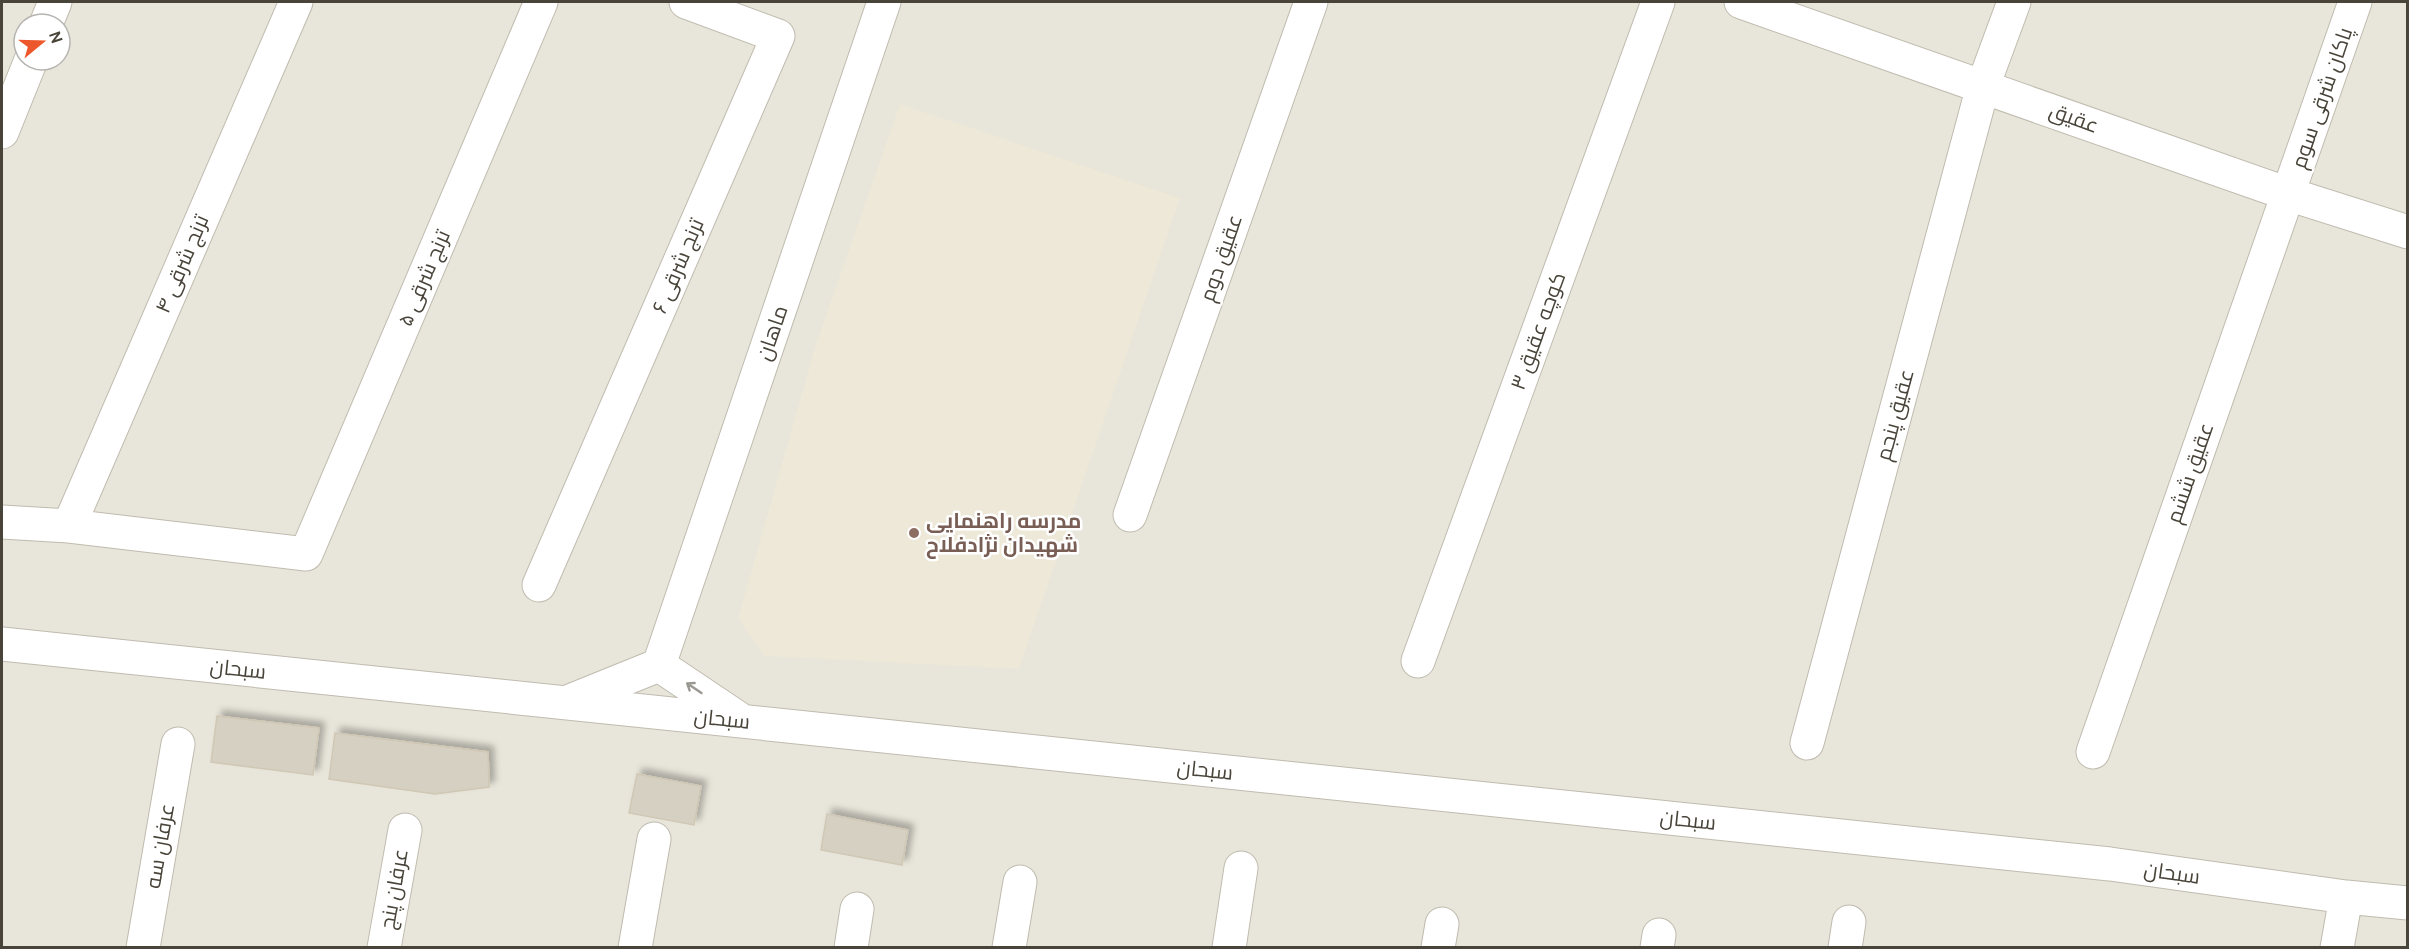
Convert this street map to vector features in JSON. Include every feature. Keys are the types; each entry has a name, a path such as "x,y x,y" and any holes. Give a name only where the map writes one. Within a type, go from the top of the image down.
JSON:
{"street":[{"name":"ترنج شرقی ۴","path":"69,526 296,2"},
{"name":"ترنج شرقی ۵","path":"69,526 306,554 541,2"},
{"name":"ترنج شرقی ۶","path":"539,585 778,36 686,2"},
{"name":"ماهان","path":"659,665 884,2"},
{"name":"عقیق دوم","path":"1130,515 1311,2"},
{"name":"کوچه عقیق ۳","path":"1418,661 1658,2"},
{"name":"عقیق","path":"1741,2 2288,194 2408,232"},
{"name":"عقیق پنجم","path":"1807,744 1983,86 2014,2"},
{"name":"پاکان شرقی سوم","path":"2288,194 2355,2"},
{"path":"2,132 26,72"},
{"name":"عقیق ششم","path":"2093,752 2288,194"},
{"path":"2,522 69,526"},
{"name":"سبحان","path":"2,644 2110,864 2346,897 2408,903"},
{"path":"566,703 659,665 742,721"},
{"name":"عرفان سه","path":"143,948 178,744"},
{"name":"عرفان پنج","path":"384,948 405,830"},
{"path":"635,948 654,839"},
{"path":"1229,948 1241,868"},
{"path":"1010,948 1020,882"},
{"path":"2337,948 2346,897"},
{"path":"850,948 857,909"}],"shaded area":[{"path":"2,2 2407,2 2407,947 2,947"},
{"path":"900,104 1180,198 1019,669 764,656 738,618 816,344"}],"building":[{"path":"217,716 319,728 313,775 211,762"},
{"path":"335,733 488,752 489,787 435,794 329,779"},
{"path":"637,774 701,786 694,825 629,813"},
{"path":"827,814 908,830 902,865 821,850"}],"place":[{"name":"مدرسه راهنمایی شهیدان نژادفلاح","path":"914,533"}]}
